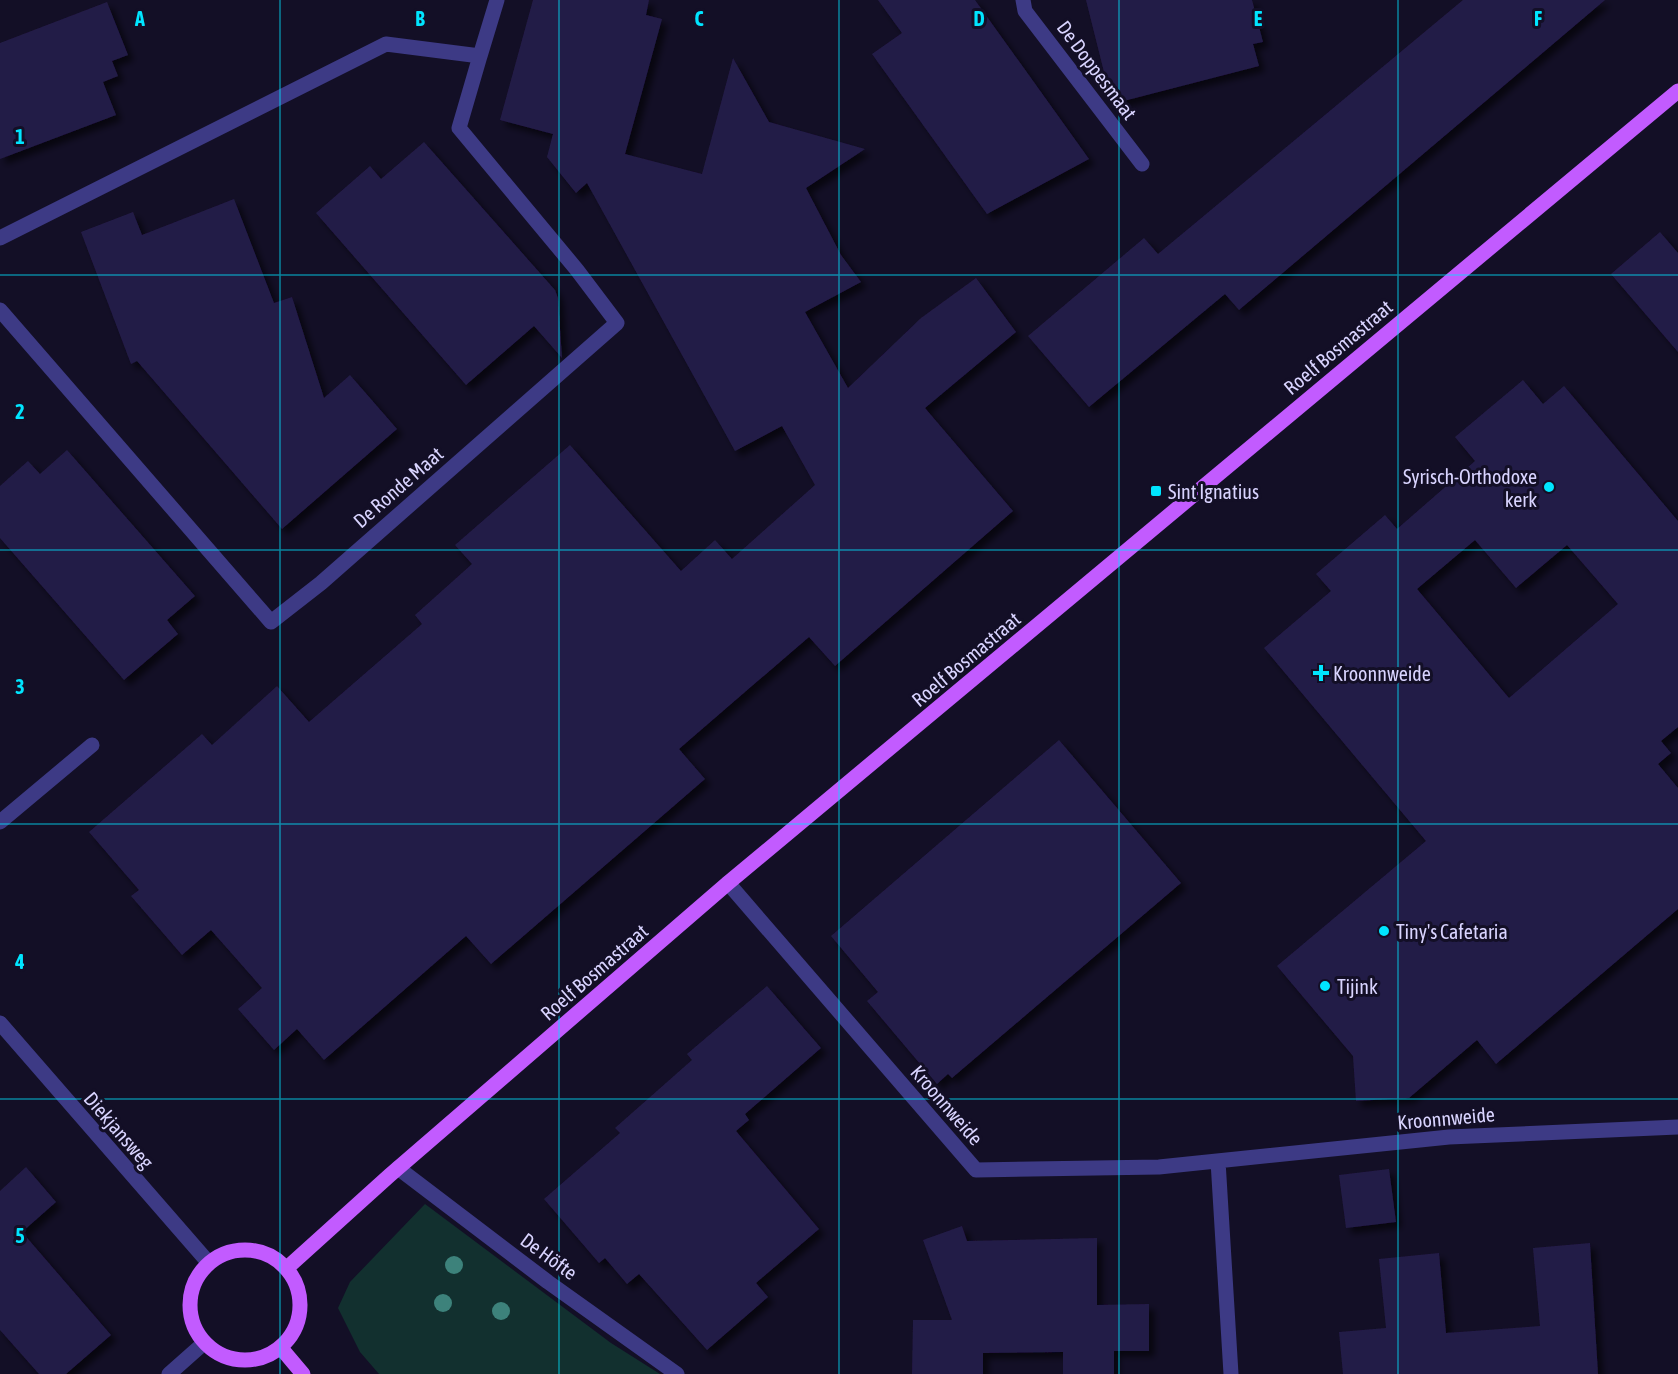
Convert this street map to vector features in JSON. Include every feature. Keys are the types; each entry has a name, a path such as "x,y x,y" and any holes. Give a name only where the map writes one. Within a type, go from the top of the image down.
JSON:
{"main road":[{"name":"Roelf Bosmastraat","path":"288,1267 398,1168 728,883 1678,91"},
{"path":"231,1250 261,1251 288,1267 301,1294 298,1324 281,1348 255,1360 227,1358 204,1343 191,1318 191,1290 208,1262 231,1250"},
{"path":"281,1348 303,1374"}],"street":[{"name":"De Ronde Maat","path":"0,310 272,622 321,583 617,323 577,270 459,128 496,0"},
{"name":"De Doppesmaat","path":"1023,0 1025,11 1142,164"},
{"path":"0,238 386,44 480,56"},
{"path":"0,822 92,745"},
{"name":"Kroonnweide","path":"728,883 976,1170 1159,1167 1449,1137 1678,1127"},
{"name":"Diekjansweg","path":"0,1023 208,1262"},
{"path":"1218,1161 1231,1374"},
{"name":"De Höfte","path":"398,1168 548,1282 677,1374"},
{"path":"169,1374 204,1343"}],"green space":[{"path":"425,1204 611,1343 660,1374 379,1374 360,1352 338,1308 350,1282"}],"building":[{"path":"533,0 649,0 646,15 662,19 625,154 702,174 733,58 769,122 865,149 806,188 841,255 861,282 805,312 848,388 921,318 976,278 1016,332 925,408 1013,511 835,666 809,637 679,749 705,779 491,964 466,936 324,1060 297,1029 274,1050 238,1009 262,988 211,930 182,955 131,896 139,890 89,832 202,734 212,745 277,686 309,722 422,624 415,615 472,564 455,545 570,445 681,571 715,540 732,559 815,485 782,426 735,451 587,183 576,193 547,157 553,134 500,120"},
{"path":"878,0 975,0 1089,159 987,214 872,54 902,33"},
{"path":"1086,0 1252,0 1263,42 1253,44 1259,66 1112,104"},
{"path":"1463,0 1605,0 1239,310 1225,294 1089,407 1028,336 1144,238 1158,254"},
{"path":"107,2 128,55 112,61 118,76 103,82 116,115 0,159 0,43"},
{"path":"424,142 555,290 558,298 562,358 534,326 466,385 316,213 370,166 381,179"},
{"path":"234,199 274,303 292,297 324,398 350,375 397,429 282,529 137,361 131,364 81,232 133,212 142,235"},
{"path":"1660,232 1678,253 1678,352 1611,274"},
{"path":"1523,380 1543,404 1564,386 1678,521 1678,727 1661,741 1671,753 1658,764 1678,788 1678,909 1496,1064 1477,1040 1409,1098 1356,1101 1353,1056 1277,966 1426,841 1264,648 1331,591 1316,574 1385,515 1397,529 1475,461 1455,437","holes":["1475,540 1516,588 1567,545 1618,604 1509,698 1417,589"]},
{"path":"67,450 195,596 167,620 178,634 124,680 0,538 0,486 28,461 40,474"},
{"path":"1059,740 1181,883 952,1078 948,1074 937,1084 867,1001 878,992 831,936"},
{"path":"767,986 821,1048 745,1114 749,1120 736,1131 819,1229 756,1283 768,1297 707,1350 639,1274 627,1284 605,1258 599,1263 544,1199 620,1133 615,1128 692,1060 687,1054"},
{"path":"26,1167 56,1202 22,1232 111,1335 66,1374 39,1374 0,1330 0,1191"},
{"path":"1389,1169 1396,1222 1346,1228 1339,1175"},
{"path":"962,1226 967,1241 1097,1238 1097,1305 1149,1304 1149,1351 1114,1351 1114,1374 1063,1374 1063,1352 983,1353 983,1374 912,1374 913,1320 952,1320 923,1240"},
{"path":"1590,1243 1598,1374 1343,1374 1339,1332 1386,1328 1379,1259 1439,1253 1446,1333 1540,1326 1533,1248"}],"place":[{"name":"Syrisch-Orthodoxe kerk","path":"1549,487"},
{"name":"Sint Ignatius","path":"1156,491"},
{"name":"Kroonnweide","path":"1321,673"},
{"name":"Tiny's Cafetaria","path":"1384,931"},
{"name":"Tijink","path":"1325,986"}]}
